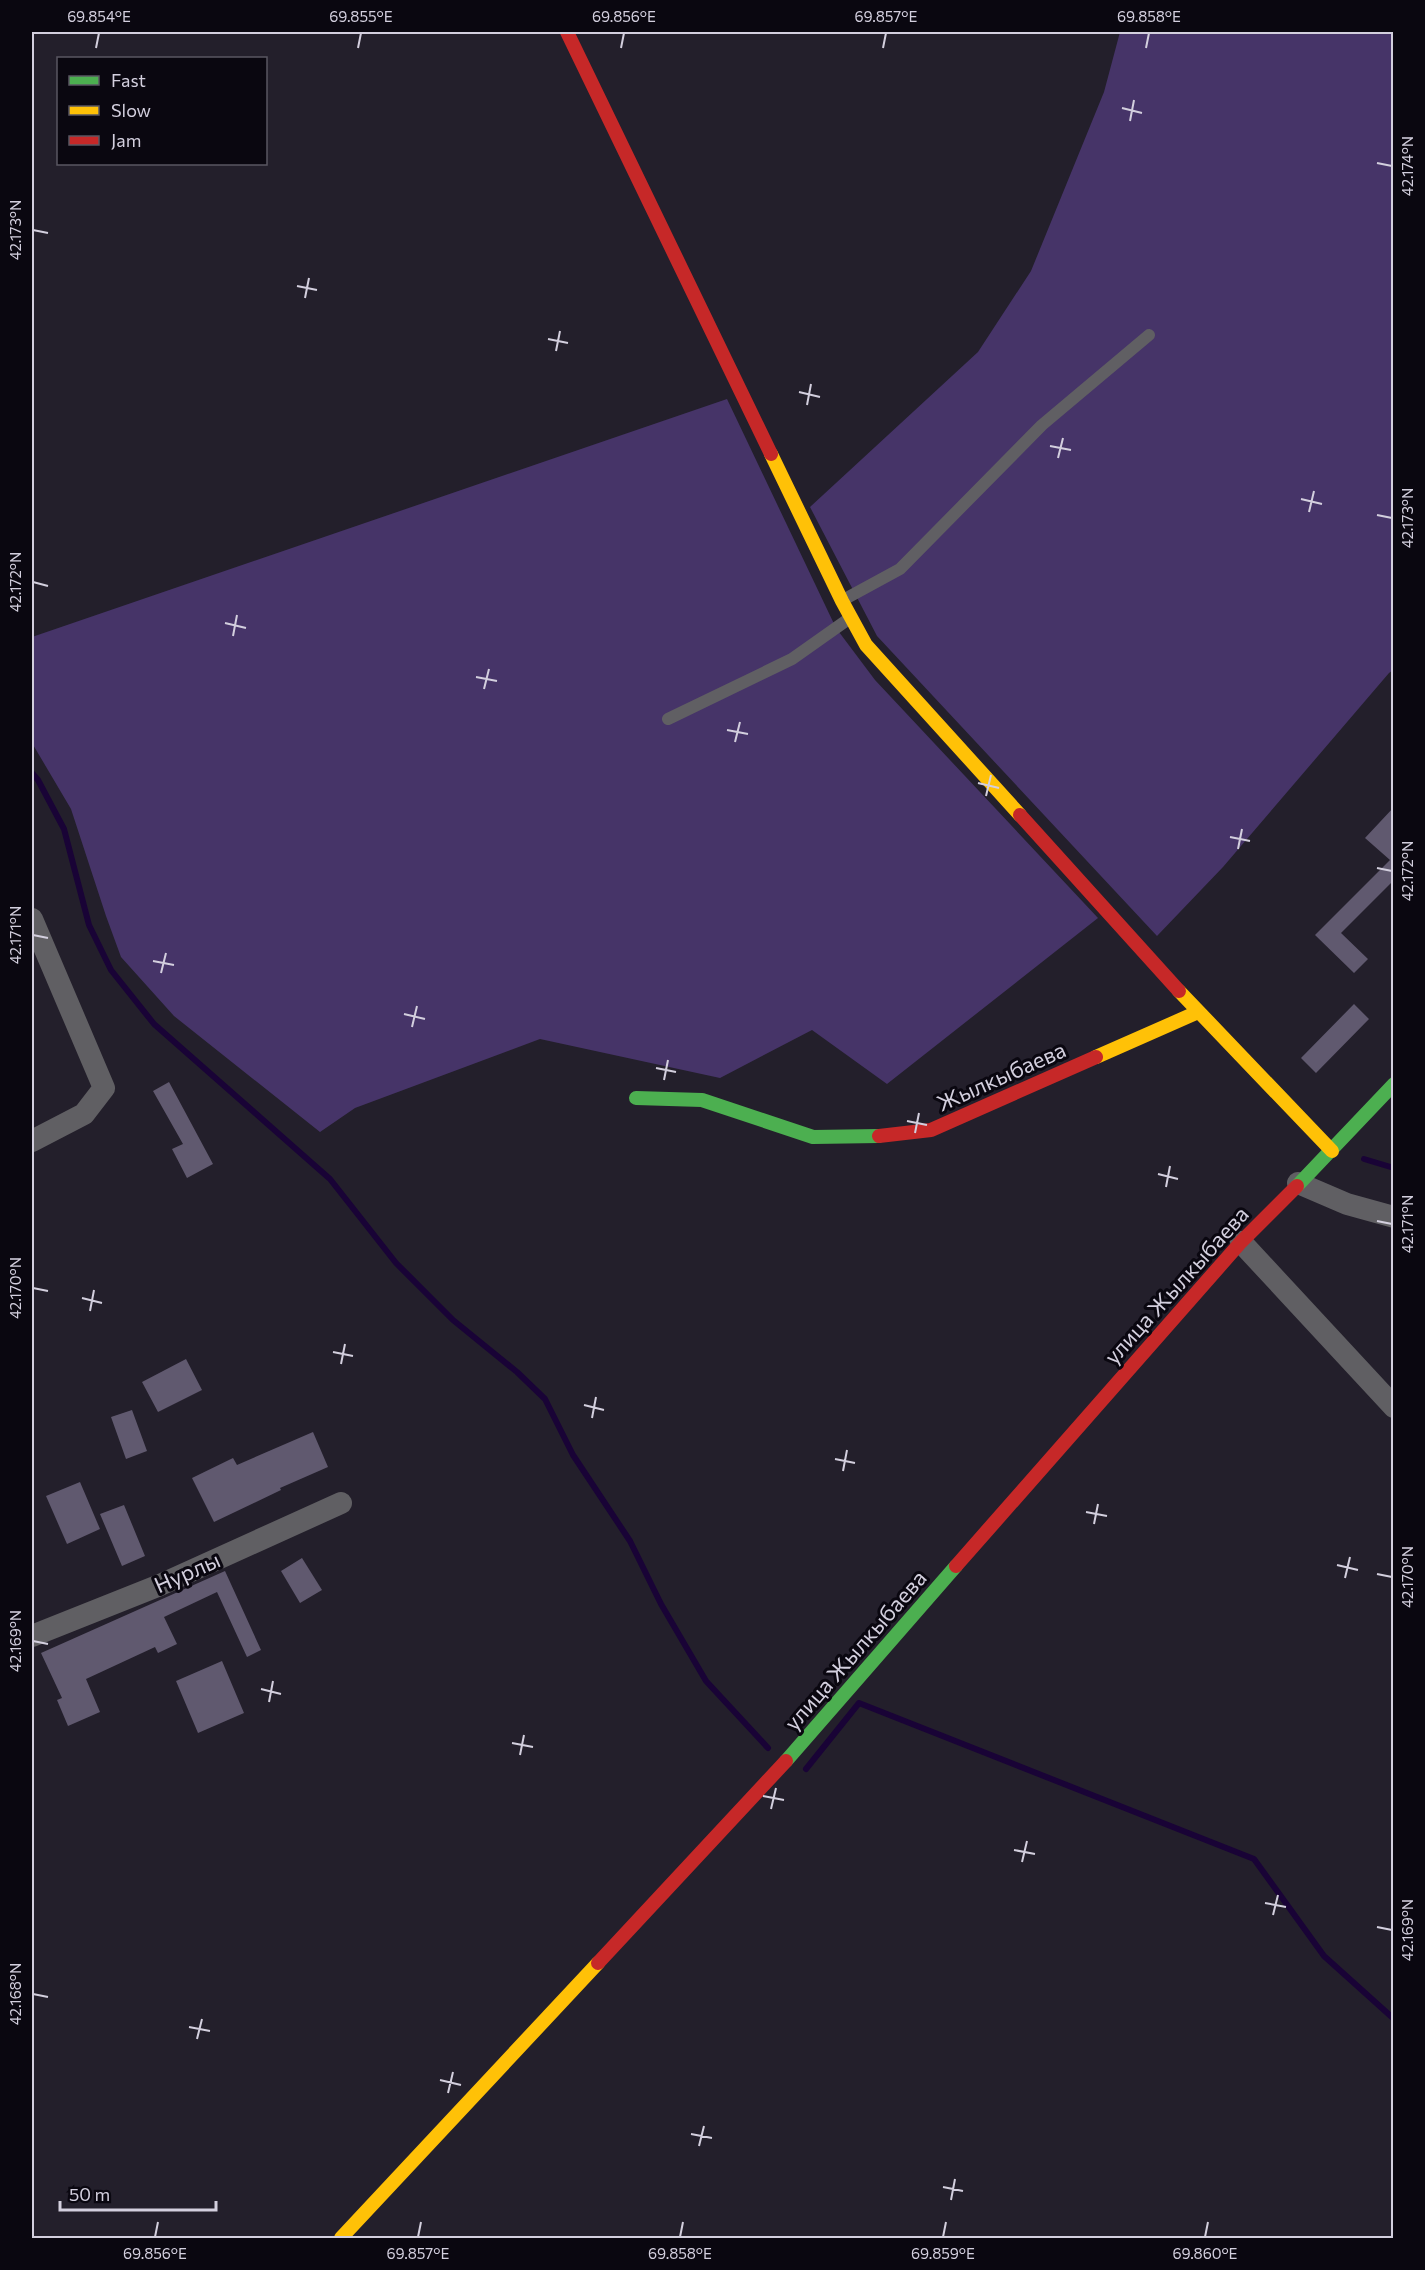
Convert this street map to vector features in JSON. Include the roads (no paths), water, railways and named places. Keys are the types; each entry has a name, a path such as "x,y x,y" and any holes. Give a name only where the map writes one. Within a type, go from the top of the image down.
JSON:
{"street":[{"path":"567,32 842,601 866,645 1198,1012 1332,1151"},
{"path":"32,920 104,1088 84,1114 32,1141"},
{"name":"Жылкыбаева","path":"636,1098 702,1100 813,1137 867,1137 930,1130 1198,1012"},
{"name":"улица Жылкыбаева","path":"341,2238 780,1767 1240,1242 1332,1151 1394,1084"},
{"path":"1298,1183 1347,1204 1394,1217"},
{"path":"1240,1242 1394,1407"},
{"name":"Нурлы","path":"32,1636 160,1585 341,1503"}],"lane":[{"path":"842,601 900,569 1042,425 1149,335"},
{"path":"668,720 792,659 851,618"}],"waterway":[{"path":"32,773 64,829 89,925 111,970 154,1024 330,1179 396,1263 453,1320 517,1372 545,1399 573,1455 630,1541 661,1604 706,1681 768,1748"},
{"path":"1364,1159 1394,1168"},
{"path":"806,1769 859,1703 1254,1859 1324,1956 1394,2019"}]}
